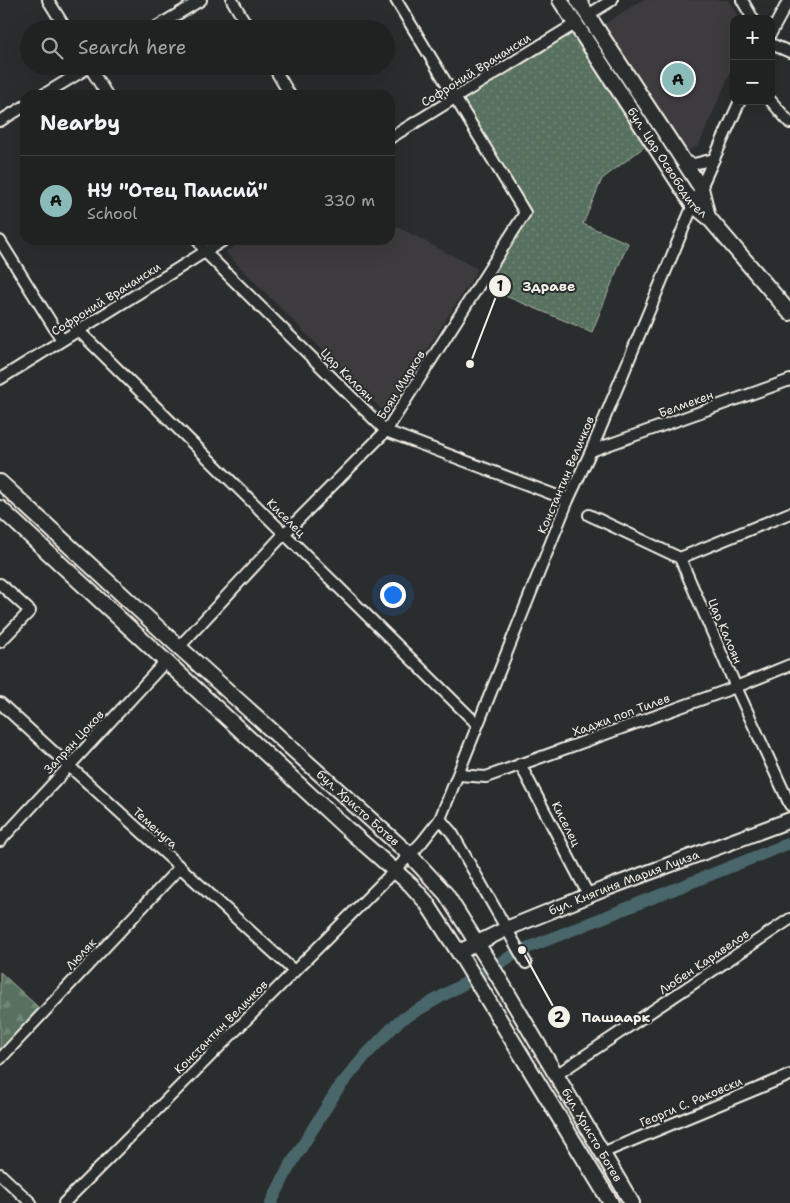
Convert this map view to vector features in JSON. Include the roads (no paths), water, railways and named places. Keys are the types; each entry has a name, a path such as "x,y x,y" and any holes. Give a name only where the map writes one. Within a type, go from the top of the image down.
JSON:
{"main road":[{"name":"бул. Цар Освободител","path":"560,0 693,205 708,217 790,313"},
{"name":"бул. Цар Освободител","path":"578,0 592,13 701,188"},
{"path":"701,188 708,217"},
{"name":"бул. Христо Ботев","path":"0,482 410,855 446,894 480,945 632,1203"},
{"name":"бул. Христо Ботев","path":"0,508 346,828 395,869 426,902 461,955 611,1203"},
{"name":"бул. Княгиня Мария Луиза","path":"461,955 589,896 790,820"}],"street":[{"path":"48,0 60,20"},
{"path":"168,20 201,0"},
{"path":"232,0 244,20"},
{"path":"396,0 456,97"},
{"path":"592,13 612,0"},
{"path":"742,0 751,15"},
{"path":"775,26 789,0"},
{"name":"Софроний Врачански","path":"395,135 575,24"},
{"path":"775,46 790,52"},
{"path":"51,90 75,75"},
{"path":"95,75 104,90"},
{"path":"278,75 287,90"},
{"name":"Боян Мирков","path":"179,646 284,534 386,431 525,213 456,97"},
{"name":"Константин Величков","path":"64,1203 410,855 440,819 568,500 591,451 632,348 693,205 738,105"},
{"path":"774,105 790,123"},
{"path":"0,121 20,109"},
{"path":"682,160 694,164 714,159"},
{"path":"0,241 62,340"},
{"name":"Цар Калоян","path":"201,245 205,252 386,431 568,500"},
{"name":"Софроний Врачански","path":"0,378 216,245"},
{"name":"Киселец","path":"78,330 477,724"},
{"name":"Белмекен","path":"591,451 790,380"},
{"path":"589,515 680,558 790,513"},
{"name":"Цар Калоян","path":"680,558 790,805"},
{"path":"0,584 30,611 0,642"},
{"name":"Запрян Цоков","path":"0,841 166,661"},
{"name":"Хаджи поп Тилев","path":"458,774 486,777 736,687 790,665"},
{"name":"Теменуга","path":"0,703 294,971"},
{"name":"Киселец","path":"520,764 589,896"},
{"path":"440,819 452,833 525,961"},
{"name":"Люляк","path":"0,1059 180,867"},
{"name":"Любен Каравелов","path":"556,1075 790,919"},
{"name":"Георги С. Раковски","path":"602,1153 790,1075"},
{"path":"0,1174 31,1203"}],"waterway":[{"path":"271,1203 288,1169 337,1090 364,1057 399,1021 522,950 790,843"}],"place":[{"name":"НУ \"Отец Паисий\"","path":"678,79"},
{"name":"Здраве","path":"470,364"},
{"name":"Пашаарк","path":"522,950"}]}
